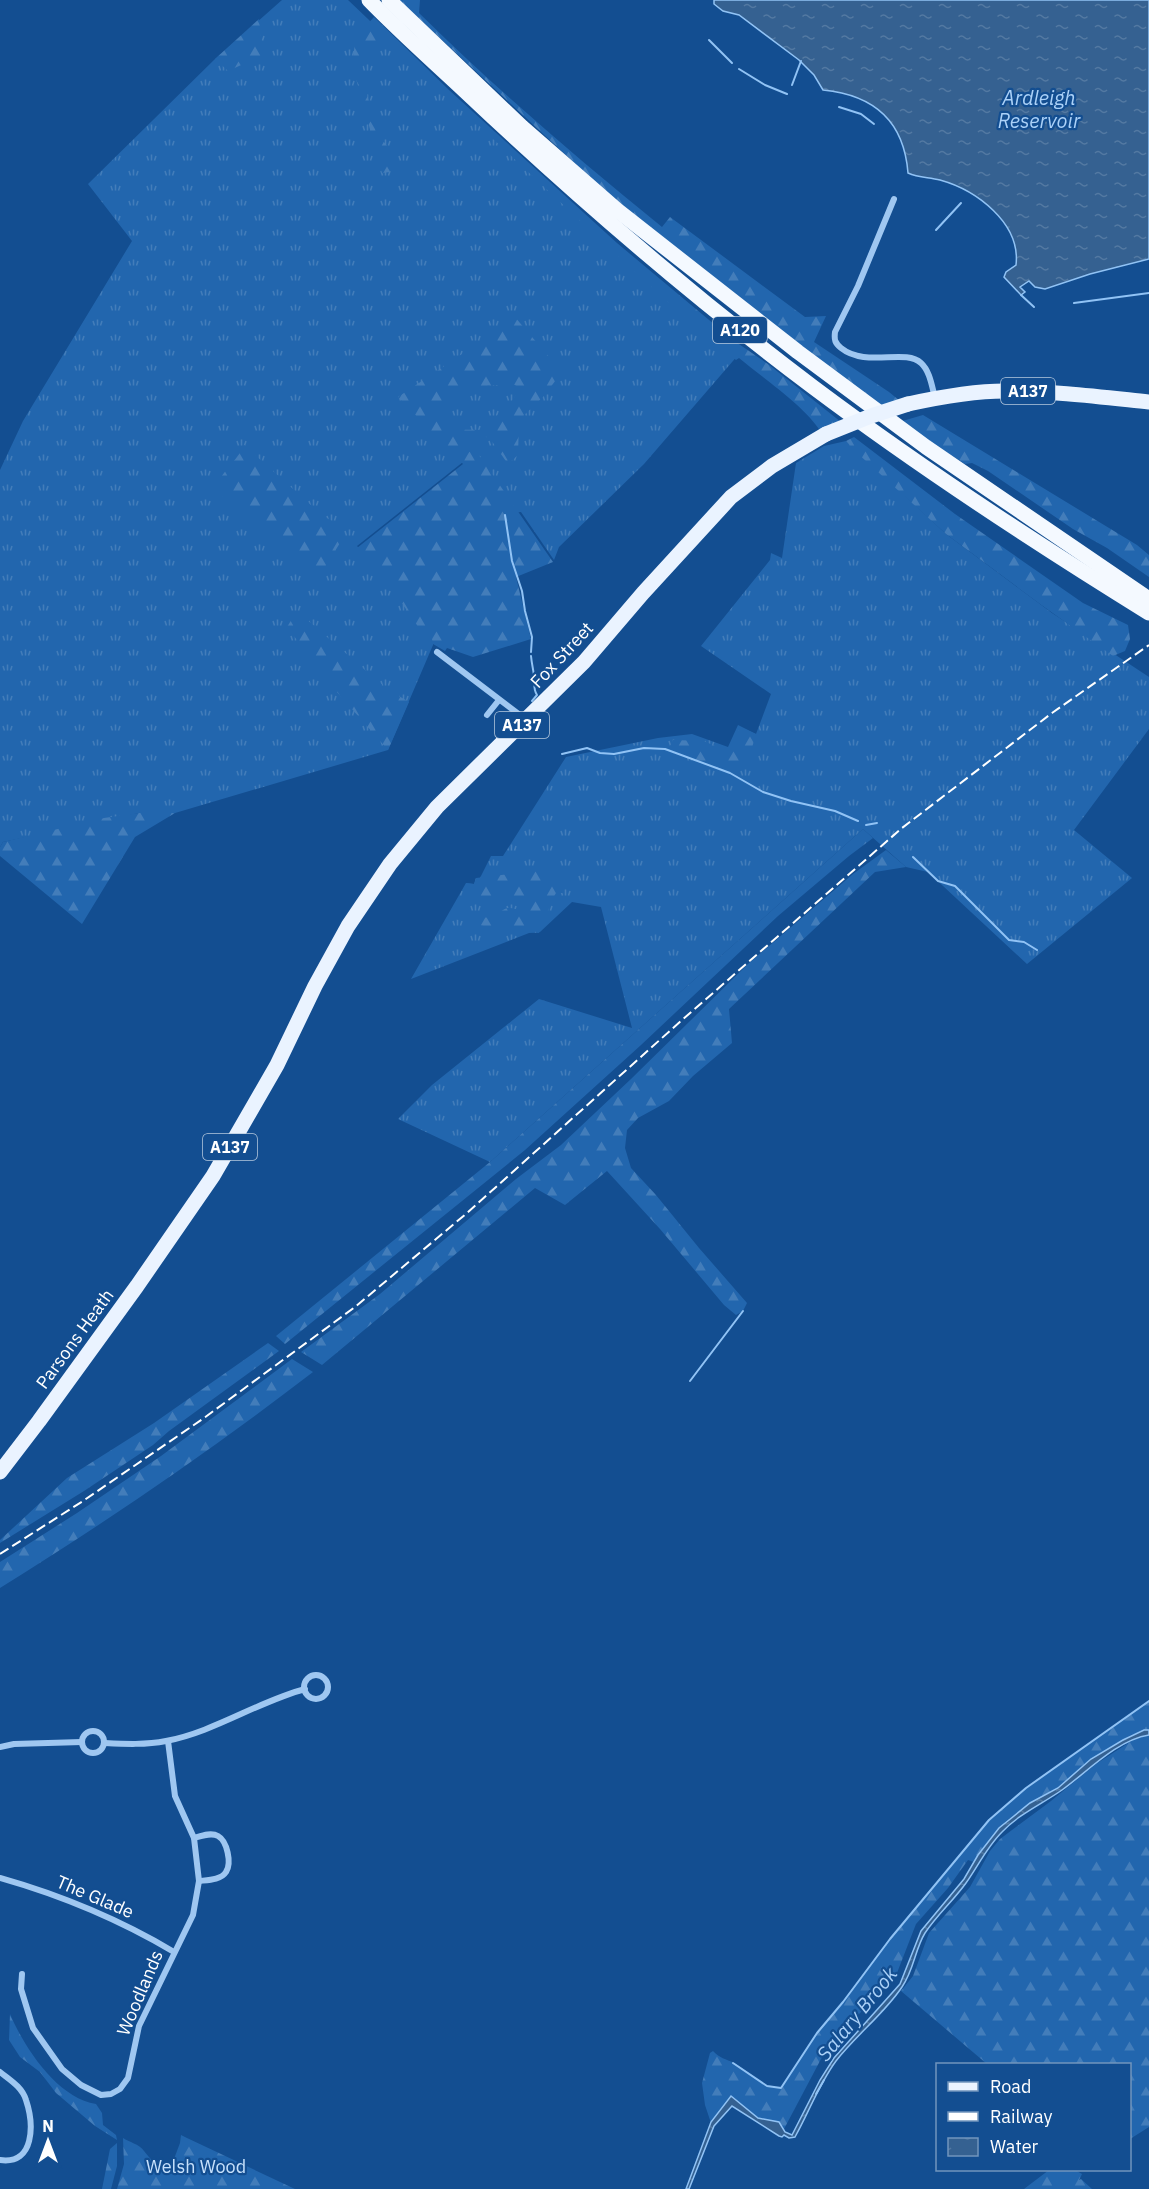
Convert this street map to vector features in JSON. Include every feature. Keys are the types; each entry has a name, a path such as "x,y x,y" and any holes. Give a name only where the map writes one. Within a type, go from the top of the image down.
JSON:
{"highway":[{"name":"A120","path":"369,0 524,147 706,304 814,387 920,464 1078,569 1149,613"},
{"name":"A120","path":"389,0 522,127 617,210 798,352 926,447 1149,599"}],"main road":[{"name":"A137","path":"935,398 987,392 1023,391 1149,402"},
{"name":"Fox Street","path":"178,1226 222,1160 277,1065 333,951 357,910 417,829 437,807 521,716 584,662 643,593 731,497 772,466 826,434 871,416 935,398"},
{"name":"Parsons Heath","path":"0,1472 82,1362 178,1226"}],"street":[{"path":"894,199 834,338 842,349 860,358 912,358 921,363 927,371 935,398"},
{"path":"437,652 521,716"},
{"path":"487,715 499,699"},
{"path":"105,1743 168,1741 221,1723 279,1696 305,1689"},
{"path":"98,1731 104,1737 105,1743 102,1750 95,1754 87,1752 83,1748 83,1736 86,1732 98,1731"},
{"name":"Woodlands","path":"21,1974 21,1989 33,2028 62,2068 81,2085 101,2095 111,2094 120,2089 128,2078 139,2026 193,1915 199,1881 194,1838 175,1796 168,1741"},
{"path":"0,1746 82,1742"},
{"path":"194,1838 217,1835 224,1841 229,1864 226,1873 218,1878 199,1881"},
{"name":"The Glade","path":"0,1878 31,1887 144,1934 174,1952"},
{"path":"0,2072 19,2088 26,2099 30,2136 28,2148 20,2156 11,2162 0,2160"}],"green space":[{"path":"282,0 348,0 430,78 739,354 644,464 559,547 554,560 521,512 504,514 463,462 357,546 433,637 433,645 388,750 175,813 139,813 3,842 0,847 0,470 23,421 132,241 88,184 215,59"},
{"path":"399,0 420,0 419,13 478,69 662,227 670,217 805,317 826,316 814,342 900,401 872,409 637,221"},
{"path":"374,17 449,90 617,243 733,340 768,364 841,422 821,432 805,412 783,393 739,358 736,360 669,303 390,42 362,61 364,81 376,132 394,155 390,172 382,173 352,64 356,37"},
{"path":"259,19 263,55 228,71 215,59"},
{"path":"514,316 562,372 543,397 519,420 518,455 508,464 491,440 485,436 489,424 506,409 520,388 513,384 476,388 457,393 444,403 438,417 445,426 450,428 482,430 474,441 463,448 468,453 474,448 553,562 516,577 531,639 473,657 447,648 445,651 433,644 432,639 419,628 388,583 357,548 463,464 398,397 495,332"},
{"path":"923,415 1137,545 1149,555 1149,577 988,471 972,463 965,464 899,422"},
{"path":"854,437 955,514 1083,603 1128,625 1130,639 1125,651 1113,656 946,534 846,441"},
{"path":"846,441 946,534 1052,613 1149,677 1149,729 1074,830 1132,878 1027,964 928,872 906,867 863,829 490,1162 398,1119 432,1085 539,999 632,1028 601,907 572,902 540,932 529,933 411,979 466,883 474,884 476,878 480,878 491,856 503,856 566,757 658,738 692,734 728,747 738,725 756,734 771,694 701,646 770,560 771,553 782,558 796,463 824,446"},
{"path":"244,445 322,515 335,523 345,535 313,586 303,563 216,491 219,480"},
{"path":"297,611 387,689 409,702 388,750 337,692 287,627"},
{"path":"740,727 756,734 746,763 735,775 668,750 673,740 704,741 728,752 732,748"},
{"path":"139,813 175,813 135,837 82,924 0,856 0,847 3,842 104,818"},
{"path":"863,829 873,838 778,916 525,1150 285,1344 276,1336 490,1162"},
{"path":"886,850 906,867 875,872 729,1009 732,1043 693,1076 669,1101 638,1118 627,1130 625,1148 631,1168 747,1303 743,1311 736,1315 724,1305 607,1171 565,1205 535,1188 322,1365 301,1352 380,1294 516,1179 561,1145 748,964 853,874"},
{"path":"553,871 564,893 556,893 539,933 500,930 455,919 461,916 496,918 508,908 523,911 513,896 479,897 467,892 466,883 474,884 476,878"},
{"path":"268,1343 279,1351 153,1445 0,1543 0,1540 67,1478 154,1423"},
{"path":"292,1359 313,1372 160,1484 0,1588 0,1562 161,1456"},
{"path":"1149,1701 1149,1730 1131,1735 1091,1759 1058,1788 1030,1803 1006,1821 974,1862 968,1860 948,1888 916,1924 895,1978 847,2026 821,2059 784,2129 779,2123 754,2116 731,2096 711,2123 705,2105 702,2083 710,2053 713,2051 720,2057 740,2066 768,2086 781,2088 817,2033 890,1939 989,1820 1026,1788"},
{"path":"1149,1735 1149,2127 1131,2138 1131,2063 986,2063 901,1991 913,1976 929,1933 970,1887 990,1851 1000,1839 1096,1764 1133,1740"},
{"path":"10,2014 33,2055 55,2082 82,2100 96,2104 102,2113 103,2125 116,2135 117,2140 95,2126 56,2093 40,2072 20,2057 9,2040"},
{"name":"Welsh Wood","path":"181,2135 295,2189 117,2189 124,2164 123,2138 142,2149 168,2175"},
{"name":"Welsh Wood","path":"117,2143 117,2166 111,2189 102,2189 110,2149"},
{"path":"1048,2171 1077,2171 1082,2174 1079,2180 1081,2179 1092,2189 1024,2189"}],"water":[{"name":"Ardleigh Reservoir","path":"714,0 1149,0 1149,259 1090,274 1045,289 1035,287 1029,281 1020,287 1025,292 1021,295 1004,277 1006,272 1016,265 1016,250 1004,222 993,210 981,200 954,185 908,173 900,139 893,125 883,114 857,98 823,90 814,75 799,60 739,15 723,11 714,4"},
{"path":"1144,1730 1149,1730 1149,1735 1125,1743 1114,1750 1062,1790 1016,1820 997,1838 966,1883 925,1933 902,1987 836,2061 795,2137 779,2136 732,2106 714,2126 689,2189 686,2189 711,2122 731,2096 758,2118 779,2122 785,2132 792,2135 834,2058 900,1984 921,1931 964,1879 978,1855 999,1828 1030,1803 1058,1788 1091,1759"}],"waterway":[{"path":"709,40 732,63"},
{"path":"792,85 801,61"},
{"path":"739,69 765,85 787,94"},
{"path":"839,107 861,114 874,124"},
{"path":"936,230 961,203"},
{"path":"1074,303 1149,293"},
{"name":"Salary Brook","path":"1021,295 1034,307"},
{"path":"505,515 512,561 522,591 532,637 531,652"},
{"path":"531,656 537,695 532,701"},
{"path":"562,754 587,748 600,753 614,754 644,748 665,749 730,773 763,792 835,811 858,821"},
{"path":"866,825 877,823"},
{"path":"913,857 938,881 955,886 1009,940 1024,942 1037,950"},
{"path":"690,1381 743,1311"},
{"path":"733,2063 767,2086 781,2088 817,2033 890,1939 989,1820 1026,1788 1149,1701"},
{"name":"Salary Brook","path":"816,2094 824,2080"}],"railway":[{"path":"0,1554 83,1501 204,1418 355,1307 467,1213 682,1020 902,828 1052,713 1149,645"}]}
